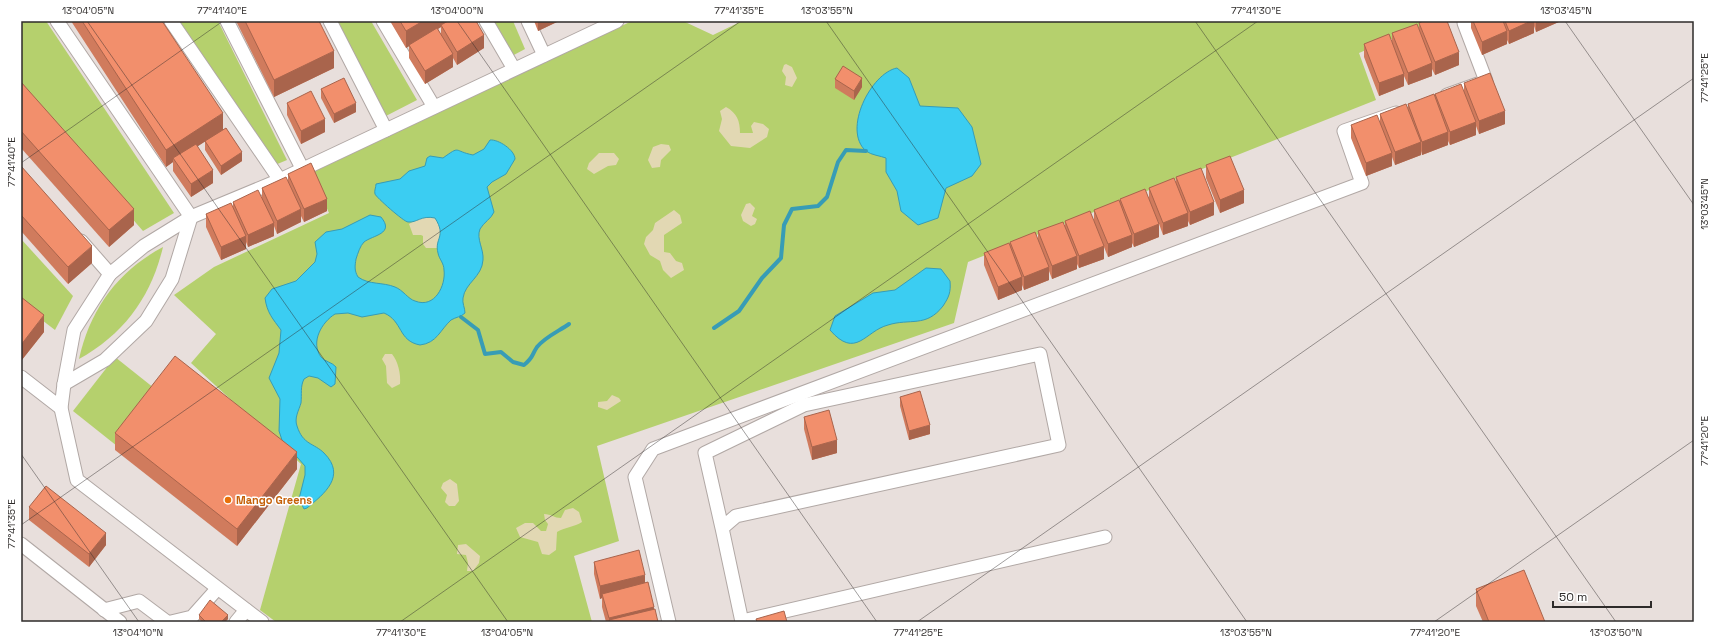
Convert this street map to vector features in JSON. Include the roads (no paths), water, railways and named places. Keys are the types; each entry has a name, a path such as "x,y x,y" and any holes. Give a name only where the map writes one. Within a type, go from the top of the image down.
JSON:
{"street":[{"path":"57,21 191,217"},
{"path":"171,21 280,180"},
{"path":"226,21 303,170"},
{"path":"330,21 386,130"},
{"path":"383,21 434,107"},
{"path":"486,21 514,70"},
{"path":"528,21 544,55"},
{"path":"262,622 217,589 77,480 61,408 74,330 110,274 144,246 191,217 303,170 617,21"},
{"path":"1434,99 1486,81 1464,23 1468,21"},
{"path":"669,622 635,477 652,449 1362,183 1344,131 1411,107"},
{"path":"64,384 105,360 146,320 172,279 191,217"},
{"path":"74,233 110,274"},
{"path":"722,528 736,516 1059,445 1040,354 804,405 705,454 742,621 1105,537"},
{"path":"21,377 61,408"},
{"path":"21,544 120,622"},
{"path":"171,622 192,617 217,589"},
{"path":"104,610 139,601 166,622"},
{"path":"236,622 246,610"}],"water":[{"path":"897,68 909,78 920,106 958,108 972,127 981,164 972,176 946,188 938,218 918,225 901,211 897,191 886,172 886,158 866,151 859,142 857,130 858,117 869,91 887,72"},
{"path":"490,140 497,141 506,146 512,152 515,159 506,174 492,182 487,187 494,212 480,229 479,240 483,256 482,266 477,276 464,293 463,300 465,313 451,320 438,336 430,342 420,345 413,343 408,339 395,321 384,313 362,317 348,313 335,314 322,327 317,339 318,351 323,359 336,367 335,384 331,387 318,378 309,376 304,379 301,403 296,417 296,423 302,437 324,453 331,461 333,477 326,491 314,503 304,509 299,499 305,475 305,466 282,440 279,431 280,399 269,378 279,353 281,330 269,312 265,298 272,289 296,281 315,262 317,254 315,242 326,232 342,229 370,215 381,217 386,227 384,231 364,242 361,246 355,264 355,270 358,277 362,280 395,287 415,301 422,303 433,299 441,289 444,276 444,268 437,248 440,233 438,224 435,218 430,217 411,222 405,221 375,194 376,184 400,179 409,171 425,166 427,158 430,156 443,158 455,150 473,155 484,149"},
{"path":"926,268 941,269 950,281 950,291 947,300 937,313 924,320 888,325 854,343 847,343 839,339 830,330 835,316 873,293 895,290"}],"waterway":[{"path":"714,328 739,311 762,278 781,258 784,225 792,209 818,206 827,197 838,162 846,150 866,151"},
{"path":"461,317 478,330 485,354 501,352 513,362 524,365 531,358 540,343 569,324"}],"place":[{"name":"Mango Greens","path":"228,500"}]}
